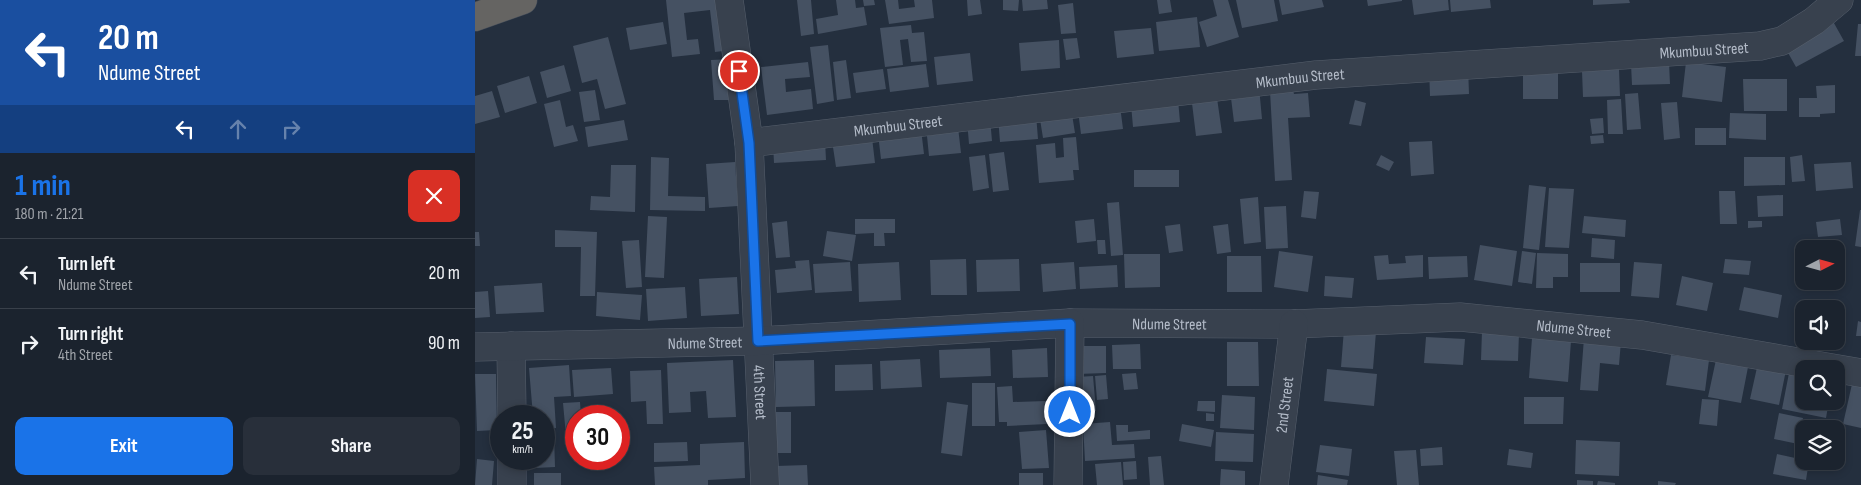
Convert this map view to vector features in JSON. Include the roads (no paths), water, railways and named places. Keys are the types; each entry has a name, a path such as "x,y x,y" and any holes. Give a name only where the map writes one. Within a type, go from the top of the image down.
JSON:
{"highway":[{"path":"475,17 523,0"}],"street":[{"name":"4th Street","path":"729,0 749,143 765,485"},
{"name":"Mkumbuu Street","path":"749,143 1317,75 1760,46 1782,41 1814,21 1839,0"},
{"name":"Ndume Street","path":"475,347 758,341 1070,324 1294,324 1460,317 1642,335 1861,372"},
{"path":"1068,485 1070,324"},
{"name":"2nd Street","path":"1274,485 1294,324"},
{"path":"511,346 512,405"},
{"path":"512,470 512,485"}]}
